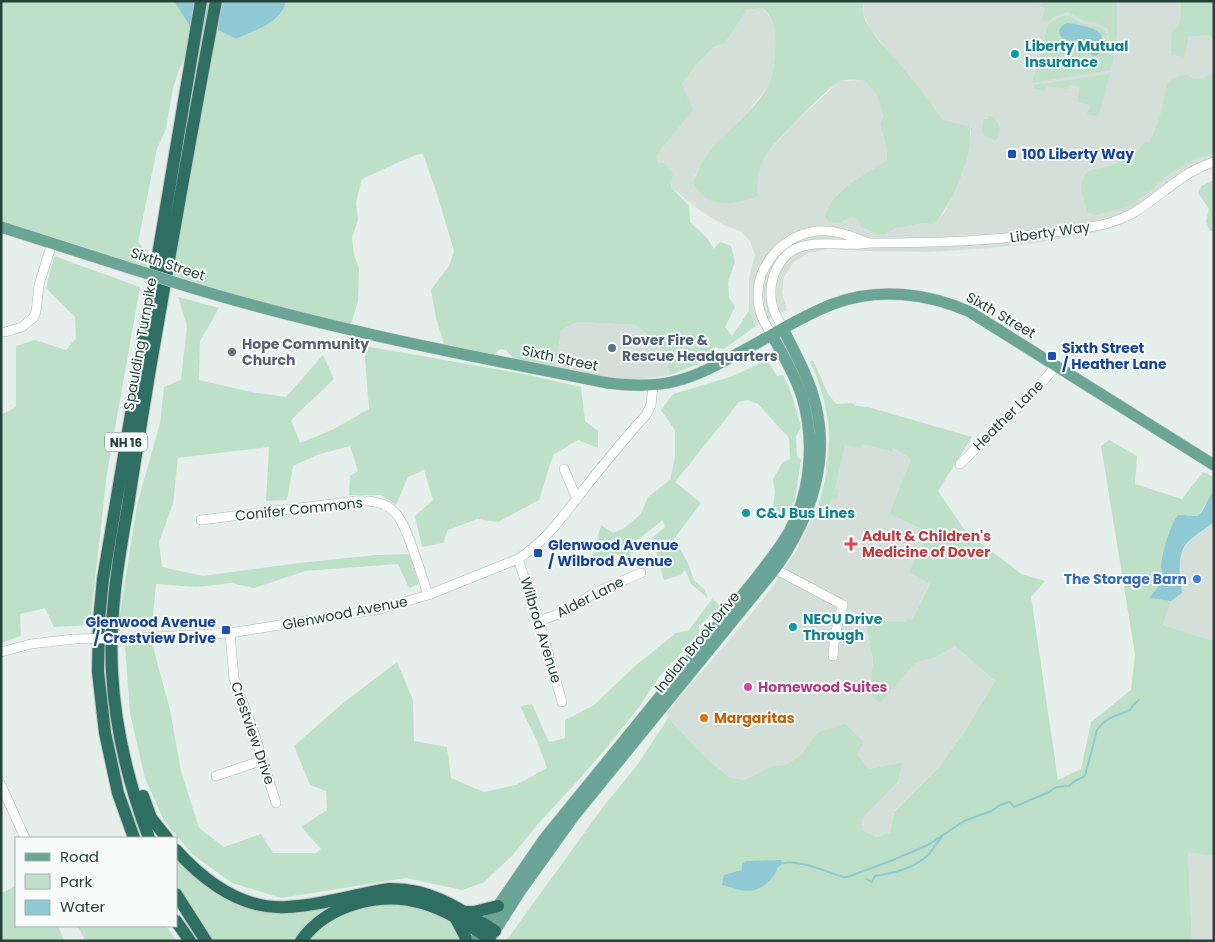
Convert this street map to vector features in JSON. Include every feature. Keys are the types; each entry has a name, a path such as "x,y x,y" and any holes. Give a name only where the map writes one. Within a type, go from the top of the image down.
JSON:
{"highway":[{"name":"Spaulding Turnpike","path":"134,837 118,793 105,733 98,672 98,620 111,530 201,1"},
{"name":"Spaulding Turnpike","path":"149,837 133,791 117,718 111,650 114,593 154,350 216,1"},
{"path":"117,718 124,733 151,818 166,837"},
{"path":"178,852 212,884 257,905 288,907 389,889 405,889 434,895 485,935"},
{"path":"178,897 206,941"},
{"path":"302,941 315,925 338,910 377,900 398,899 415,901 459,914 478,912 498,906"},
{"path":"459,914 466,941"},
{"path":"178,923 190,941"}],"main road":[{"name":"Sixth Street","path":"1,227 253,306 344,329 608,383 653,385 692,376 820,310 849,299 879,294 912,295 944,301 970,312 1214,464"},
{"name":"Indian Brook Drive","path":"485,935 498,906 544,839 771,566 792,545 805,517 818,477 820,456 819,425 814,397 808,381 783,329"},
{"name":"Indian Brook Drive","path":"485,935 574,816 771,566 799,511 807,480 808,428 802,398 772,335"}],"street":[{"name":"Liberty Way","path":"783,329 773,307 771,290 776,269 785,257 797,248 808,244 856,245 1020,237 1102,224 1118,220 1139,210 1186,174 1214,162"},
{"name":"Liberty Way","path":"772,335 760,312 758,286 765,266 778,250 790,241 805,234 818,231 847,236 869,243"},
{"path":"6,332 22,326 33,318 36,312 38,285 52,243"},
{"name":"Heather Lane","path":"960,464 1033,393 1056,366"},
{"name":"Glenwood Avenue","path":"1,652 38,642 230,633 380,608 428,595 518,559 543,540 649,409 653,385"},
{"path":"564,469 577,498"},
{"name":"Conifer Commons","path":"201,520 356,502 380,503 396,512 403,523 428,595"},
{"name":"Wilbrod Avenue","path":"518,559 539,621 562,702"},
{"path":"771,566 843,604 835,634 833,656"},
{"name":"Alder Lane","path":"539,621 567,610 594,593 641,572"},
{"name":"Crestview Drive","path":"230,633 234,679 276,803"},
{"path":"216,776 263,760"},
{"path":"1,785 25,837"}],"shaded area":[{"path":"864,1 1181,1 1181,16 1177,28 1188,37 1208,35 1214,39 1214,167 1193,175 1182,182 1134,219 1100,231 1036,243 991,248 929,252 828,249 808,253 793,263 784,277 782,293 787,310 756,326 749,311 749,278 755,255 750,241 742,232 724,225 702,212 671,187 673,174 659,163 656,158 682,84 695,66 714,47 725,43 747,10 763,8 773,22 777,33 773,73 770,84 747,113 724,136 704,161 695,176 718,203 745,201 756,188 759,168 765,156 794,123 840,81 864,80 877,96 883,116 880,124 886,147 887,160 837,194 851,217 894,229 923,223 934,225 945,211 964,169 971,133 969,126 942,121 939,114 870,29 863,13"},
{"path":"578,322 636,325 664,350 670,375 636,380 613,379 587,375 554,366 561,330"},
{"path":"870,435 911,459 889,514 921,529 923,543 910,572 930,583 912,620 906,622 865,622 873,659 869,694 901,678 915,663 936,657 955,646 995,681 965,731 939,767 894,811 890,832 877,837 862,830 862,817 898,782 903,762 869,769 857,754 817,733 800,756 785,765 773,766 744,780 729,777 706,758 668,718 667,712 747,619 773,586 796,551 818,507 825,480 829,438"},
{"name":"The Storage Barn","path":"1214,522 1214,641 1163,625 1171,601 1182,593 1179,566 1180,556 1189,541"},
{"path":"1188,851 1214,856 1214,941 1192,941"}],"green space":[{"path":"1,1 174,1 189,25 190,34 183,63 173,88 166,129 157,149 138,242 148,252 147,267 1,221"},
{"path":"286,1 864,1 863,13 869,26 942,120 969,126 969,150 954,192 934,225 923,223 894,229 885,234 875,233 861,227 858,220 851,217 839,223 829,222 825,217 829,207 842,190 887,160 880,124 883,116 877,96 864,80 844,80 835,85 813,104 769,151 764,158 759,172 757,182 758,196 739,202 726,203 719,203 706,198 694,185 705,157 761,97 772,76 776,38 773,22 763,8 747,10 725,43 714,47 695,66 682,84 693,110 656,158 659,163 664,163 673,174 671,187 689,206 690,222 707,238 714,249 720,242 731,246 735,262 728,282 729,298 735,307 725,327 732,336 749,311 756,326 724,349 715,347 706,361 670,375 664,350 636,325 578,322 561,330 554,366 514,359 506,350 500,349 494,355 444,344 436,318 431,290 449,266 454,251 423,154 415,155 362,179 356,202 358,220 352,238 354,255 359,268 358,301 351,324 334,320 317,320 172,275 211,58 218,30 236,39 273,21 283,9"},
{"path":"1044,1 1117,1 1117,34 1114,54 1110,51 1107,28 1094,22 1087,22 1067,12 1053,17 1047,23 1042,20 1045,8 1039,6"},
{"path":"1181,1 1214,1 1214,39 1208,35 1188,37 1185,57 1171,55 1172,32 1179,22"},
{"path":"1063,16 1104,29 1107,34 1109,54 1114,56 1111,70 1032,83 1048,25"},
{"path":"1214,73 1214,153 1195,159 1173,171 1128,207 1095,215 1087,212 1081,189 1083,177 1088,171 1113,165 1138,151 1145,141 1149,143 1159,120 1167,84 1178,76 1187,75 1194,79 1204,78"},
{"path":"1110,74 1098,117 1087,114 1090,105 1077,102 1080,87 1070,85 1068,89 1047,86 1045,91 1033,88 1034,85"},
{"path":"989,115 1000,126 1000,134 995,140 981,134 984,119 988,119"},
{"path":"1214,180 1214,231 1210,231 1206,221 1209,209 1198,193 1201,186"},
{"path":"54,256 140,287 107,473 90,625 54,627 45,608 20,614 21,636 1,643 1,415 16,407 16,346 35,340 66,350 76,338 75,317 46,288"},
{"path":"178,297 219,308 200,341 199,380 251,392 286,397 323,355 334,379 291,420 300,443 334,429 369,409 364,346 524,374 581,387 585,421 598,431 598,448 578,440 553,455 539,500 498,522 477,519 448,530 443,543 422,547 415,516 433,500 424,470 408,477 396,505 381,495 349,495 350,476 358,471 350,446 317,455 293,466 287,500 266,501 269,447 178,458 173,504 159,542 162,567 203,576 299,563 375,555 409,554 419,584 409,588 398,564 305,571 254,588 231,583 197,587 156,584 152,627 118,627 137,505 160,423 164,387 181,380 187,326"},
{"path":"767,360 777,376 783,375 791,392 801,427 796,437 797,456 801,460 795,500 783,519 772,518 775,491 773,479 783,462 790,459 789,438 758,404 747,400 739,402 675,482 701,503 674,539 687,561 694,580 704,589 708,598 691,584 685,570 681,575 664,580 652,538 665,527 663,520 632,544 630,560 616,554 604,558 592,557 601,525 613,533 623,529 641,514 648,497 670,480 675,457 675,430 661,410 673,394 730,377"},
{"path":"813,360 828,394 836,404 852,403 856,406 868,407 972,437 938,491 966,532 1022,574 1045,581 1031,597 1058,780 1081,769 1091,722 1131,690 1135,654 1101,446 1109,440 1137,456 1135,484 1182,499 1203,472 1214,477 1214,492 1198,516 1187,515 1161,568 1162,582 1150,598 1171,601 1163,625 1214,641 1214,856 1188,852 1192,941 506,941 603,807 638,764 668,718 706,758 729,777 744,780 773,766 785,765 800,756 817,733 845,724 864,742 857,754 869,769 903,762 898,782 862,818 862,830 877,837 890,832 894,812 939,767 965,731 995,681 955,646 936,657 915,663 880,703 869,694 873,659 865,621 906,622 908,618 912,620 930,584 909,572 923,543 919,540 921,529 889,514 911,459 893,448 892,451 862,444 861,448 845,445 835,488 839,489 837,499 832,498 826,513 818,507 828,466 829,435 825,405 810,362"},
{"path":"712,599 721,606 699,626 699,638 680,654 659,677 639,707 609,745 537,825 513,855 483,883 462,890 406,878 281,898 232,883 192,854 164,821 145,778 130,713 125,646 152,643 170,710 181,771 199,828 224,847 261,834 273,853 316,853 321,849 301,827 327,810 326,791 310,785 294,746 342,704 397,662 413,700 414,741 447,747 451,778 484,792 516,785 547,768 538,743 520,706 532,704 549,742 565,738 565,720 594,705 635,666 676,633 689,630"},
{"path":"178,859 260,907 368,898 299,941 211,941 178,891"},
{"path":"15,886 15,927 58,927 64,941 1,941 1,893"},
{"path":"407,904 439,915 452,924 464,941 305,941 329,920 369,905"},
{"path":"78,927 167,927 177,941 85,941"}],"water":[{"path":"174,1 286,1 283,9 273,21 236,39 218,30 190,34 189,25"},
{"path":"1067,23 1086,26 1099,32 1102,40 1098,55 1094,56 1081,45 1061,37 1059,30"},
{"path":"1214,492 1214,522 1191,539 1183,550 1180,564 1182,593 1171,601 1149,598 1162,582 1161,566 1163,554 1169,533 1178,515 1198,516"},
{"path":"781,860 782,864 777,868 771,879 758,889 746,891 722,885 724,875 742,870 742,864 746,861"}],"waterway":[{"path":"782,863 798,863 847,877 928,845 964,821 991,811 1000,805 1010,802 1014,807 1049,792 1056,787 1069,786 1085,776 1097,730 1101,725 1112,717 1130,710 1139,700"},
{"path":"867,879 872,882 875,876 896,872 915,864 929,854 941,838"}],"place":[{"name":"Liberty Mutual Insurance","path":"1015,54"},
{"name":"100 Liberty Way","path":"1012,154"},
{"name":"Dover Fire & Rescue Headquarters","path":"612,348"},
{"name":"Hope Community Church","path":"232,352"},
{"name":"Sixth Street / Heather Lane","path":"1052,356"},
{"name":"C&J Bus Lines","path":"746,513"},
{"name":"Adult & Children's Medicine of Dover","path":"851,544"},
{"name":"Glenwood Avenue / Wilbrod Avenue","path":"538,553"},
{"name":"The Storage Barn","path":"1197,579"},
{"name":"NECU Drive Through","path":"793,627"},
{"name":"Glenwood Avenue / Crestview Drive","path":"226,630"},
{"name":"Homewood Suites","path":"748,687"},
{"name":"Margaritas","path":"704,718"}]}
